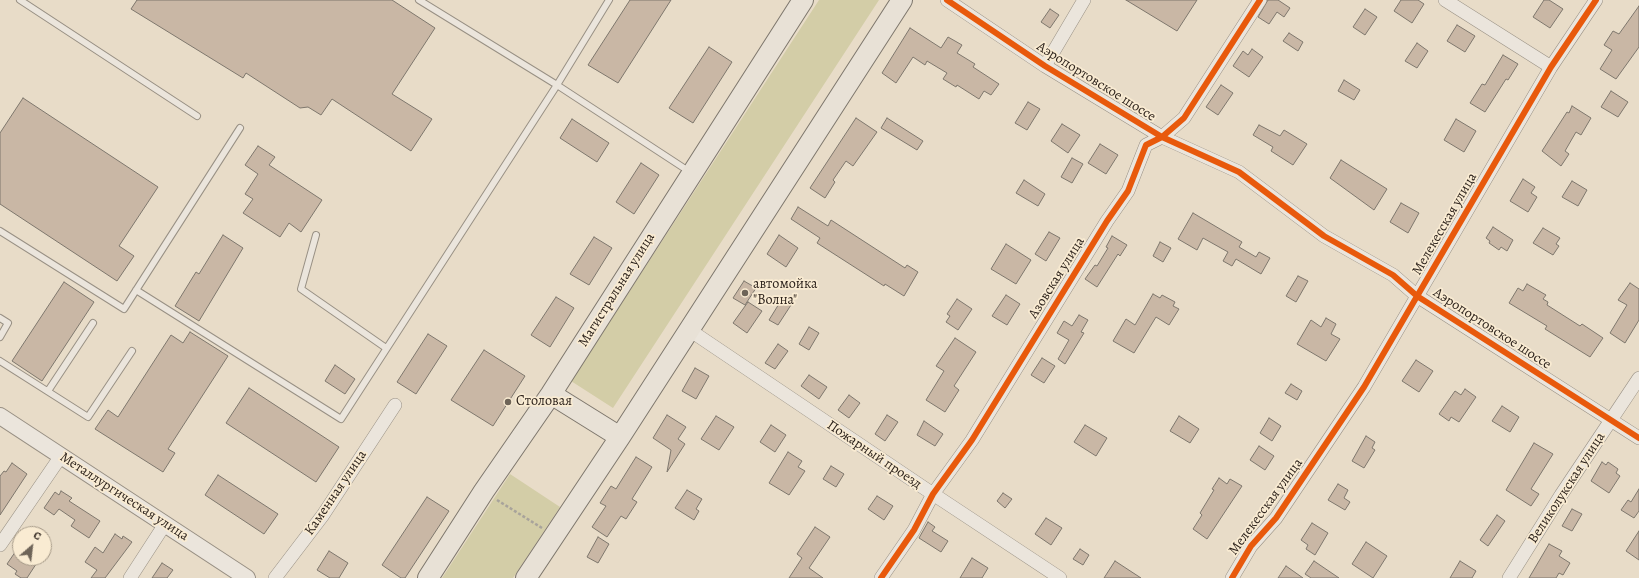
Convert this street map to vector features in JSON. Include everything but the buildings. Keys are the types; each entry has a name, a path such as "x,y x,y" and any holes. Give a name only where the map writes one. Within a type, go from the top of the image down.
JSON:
{"main road":[{"name":"Магистральная улица","path":"428,578 484,491 550,394 803,0"},
{"path":"526,578 620,437 688,329 902,0"},
{"path":"550,394 620,437"}],"street":[{"name":"Аэропортовское шоссе","path":"948,0 1045,66 1162,137 1240,172 1324,236 1393,275 1417,296 1639,438"},
{"path":"1045,66 1084,0"},
{"name":"Азовская улица","path":"881,578 914,530 933,494 972,440 1106,221 1128,191 1146,145 1162,137 1184,118 1260,0"},
{"path":"1445,0 1551,67"},
{"name":"Мелекесская улица","path":"1232,578 1251,546 1276,518 1364,387 1551,67 1596,0"},
{"name":"Пожарный проезд","path":"688,329 1060,578"},
{"name":"Великолукская улица","path":"1509,578 1561,495 1639,378"},
{"name":"Каменная улица","path":"275,578 323,515 395,405"},
{"name":"Металлургическая улица","path":"0,416 247,578"},
{"path":"0,545 61,456"},
{"path":"130,578 165,524"}],"lane":[{"path":"20,0 197,116"},
{"path":"418,0 557,85 691,173"},
{"path":"136,290 341,419 557,85 609,0"},
{"path":"0,230 124,309 240,128"},
{"path":"316,235 301,289 386,348"},
{"path":"0,318 8,323 0,338"},
{"path":"48,392 93,323"},
{"path":"0,361 88,417 132,351"}],"path":[{"path":"484,491 554,536"}],"shaded area":[{"path":"819,0 879,0 613,408 571,381"},
{"path":"510,474 560,507 513,578 442,578"}],"cycle path":[{"path":"947,0 1045,66 1162,137 1239,172 1324,236 1393,275 1417,296 1639,438"},
{"path":"881,578 914,530 933,494 972,440 1107,221 1128,191 1146,145 1162,137 1184,118 1260,0"},
{"path":"1232,578 1251,546 1276,518 1364,387 1551,67 1596,0"}],"place":[{"name":"автомойка \"Волна\"","path":"745,293"},
{"name":"Столовая","path":"508,402"}]}
